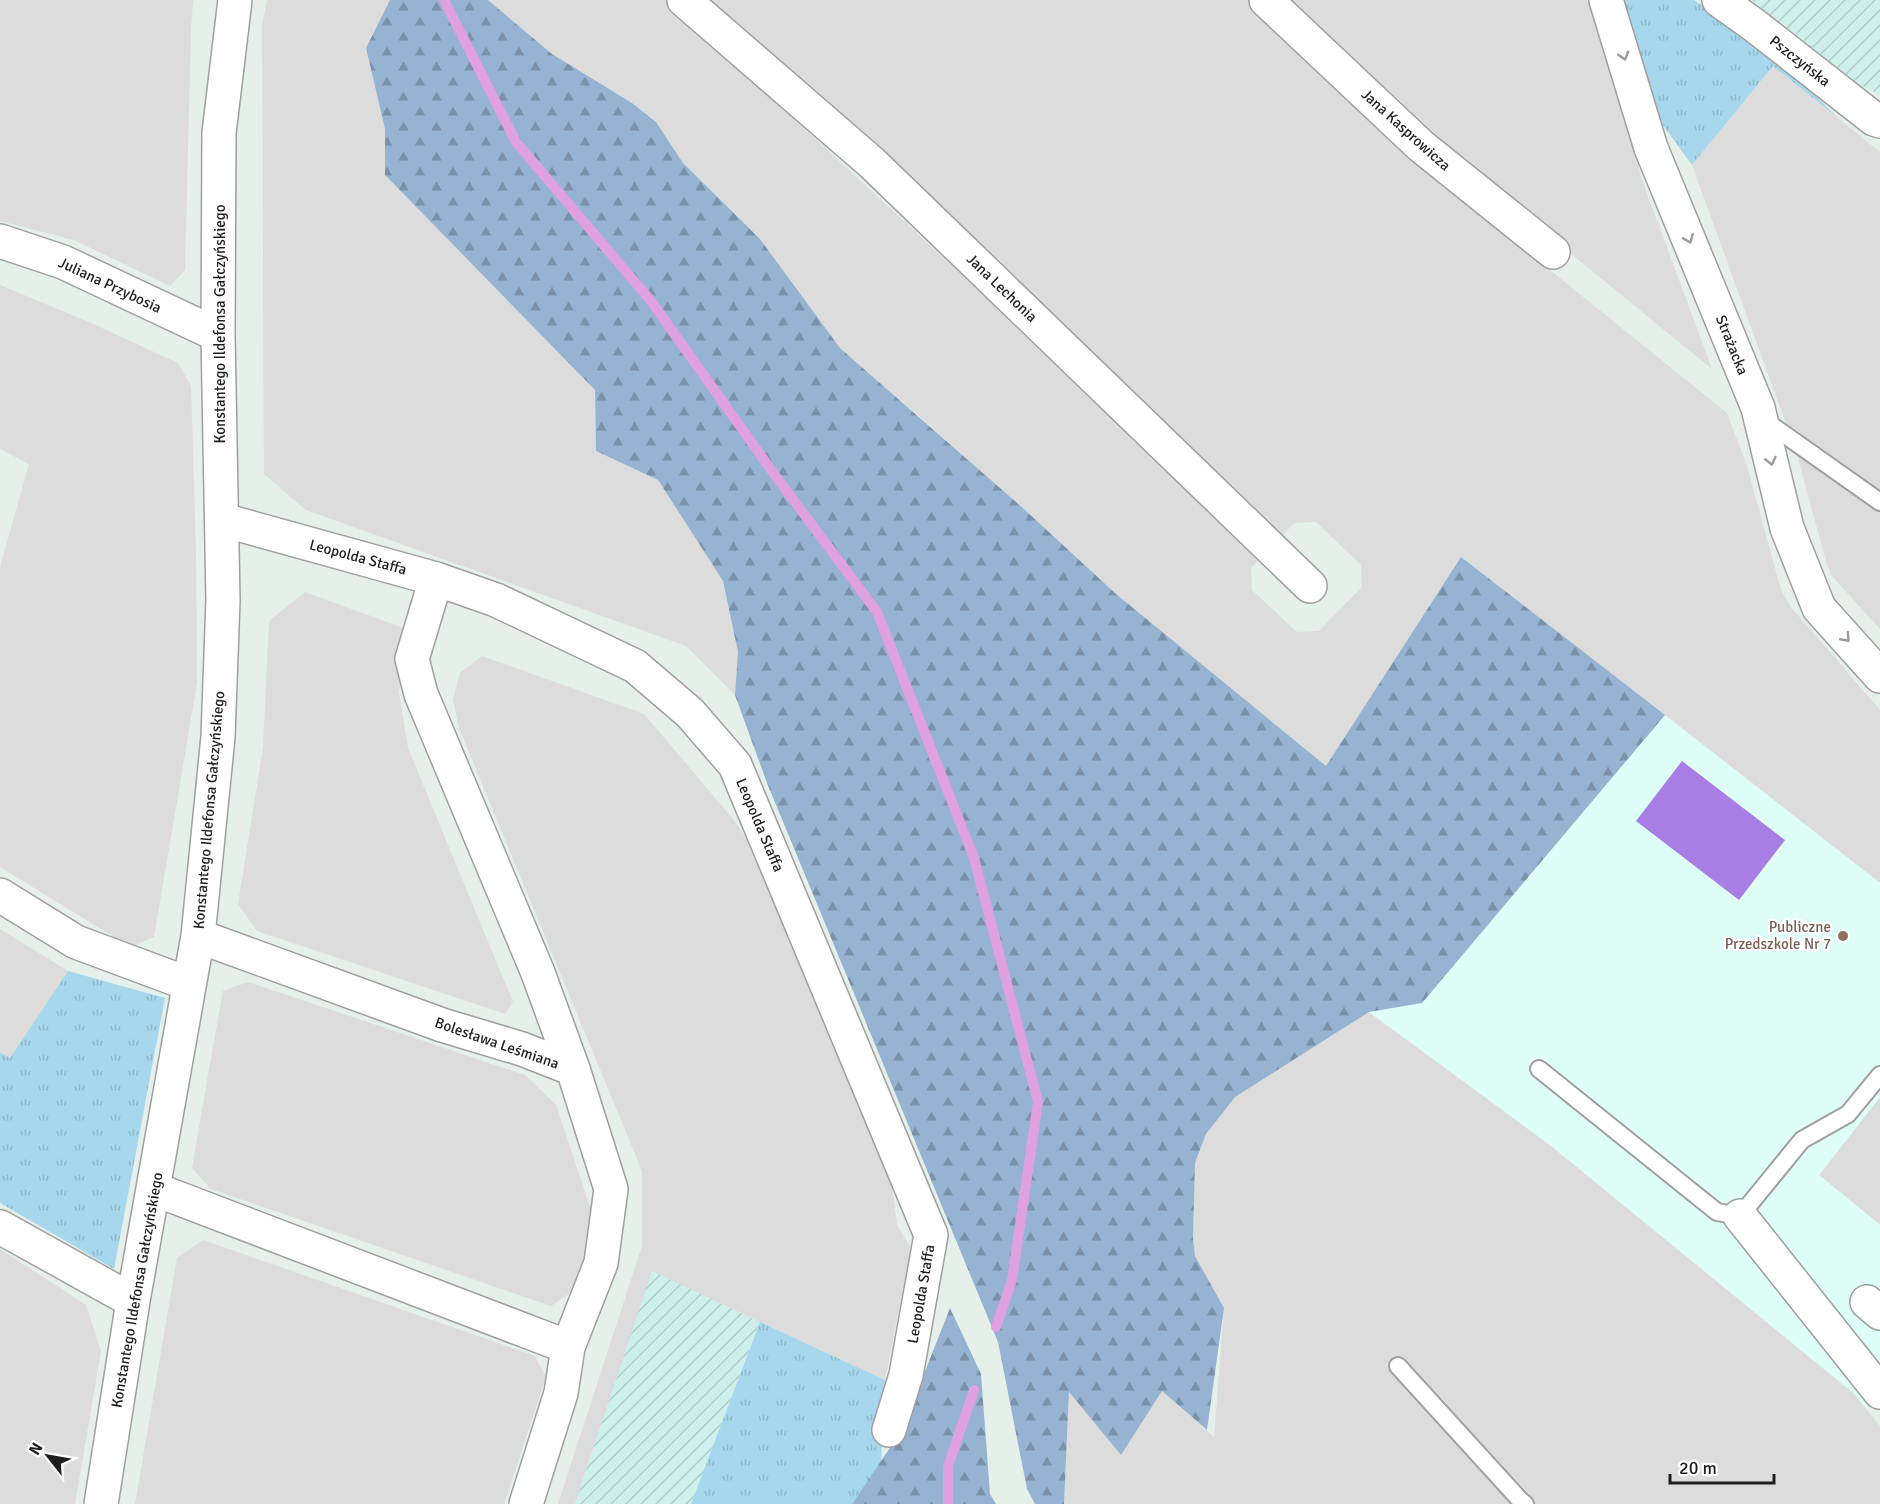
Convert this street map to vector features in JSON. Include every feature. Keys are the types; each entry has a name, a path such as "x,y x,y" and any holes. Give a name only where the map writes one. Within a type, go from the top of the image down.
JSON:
{"street":[{"name":"Konstantego Ildefonsa Gałczyńskiego","path":"101,1504 133,1301 198,936 218,737 223,600 218,335 219,133 236,0"},
{"name":"Jana Lechonia","path":"684,0 872,163 1310,586"},
{"name":"Jana Kasprowicza","path":"1266,0 1421,146 1553,252"},
{"name":"Strażacka","path":"1606,0 1651,148 1758,408 1786,528 1819,608 1880,676"},
{"name":"Pszczyńska","path":"1719,0 1874,119 1880,121"},
{"name":"Juliana Przybosia","path":"0,242 63,262 218,335"},
{"name":"Leopolda Staffa","path":"223,520 436,579 496,600 635,666 690,713 735,765 931,1235 906,1375 889,1430"},
{"path":"436,579 412,658 421,694 538,973 573,1069"},
{"path":"0,895 76,942 189,984"},
{"name":"Bolesława Leśmiana","path":"198,936 442,1025 522,1049 573,1069 611,1189 601,1263 568,1347 561,1393 526,1504"},
{"path":"154,1189 568,1347"},
{"path":"1740,1216 1880,1392"},
{"path":"0,1227 133,1301"}],"lane":[{"path":"1761,418 1880,502"},
{"path":"1539,1069 1717,1212 1740,1216 1802,1140 1848,1114 1880,1075"},
{"path":"1398,1366 1525,1504"}],"shaded area":[{"path":"0,0 193,0 185,270 170,286 74,240 0,221"},
{"path":"267,0 390,0 366,48 385,129 385,175 595,390 596,451 658,480 723,581 738,652 735,695 686,646 306,510 264,474 262,25"},
{"path":"488,0 666,0 1263,555 1251,568 1252,590 1297,632 1319,631 1362,587 1361,565 1316,522 1294,523 1282,536 705,0 1252,0 1509,237 1727,413 1747,466 1781,590 1790,606 1880,710 1880,883 1461,557 1326,766 1116,594 934,429 840,348 760,239 683,163 656,122 632,103 552,54"},
{"path":"1286,0 1594,0 1642,180 1712,369 1526,217 1411,116"},
{"path":"1752,0 1880,0 1880,95 1857,83"},
{"path":"1773,66 1880,152 1880,629 1831,575 1796,451 1692,165"},
{"path":"0,285 178,363 191,386 197,683 154,937 130,947 0,867 0,567 29,464 0,449"},
{"path":"305,592 406,629 409,650 399,692 408,748 513,1002 505,1014 257,931 238,904 263,748 269,621"},
{"path":"482,656 644,714 733,819 768,871 891,1177 897,1225 911,1248 885,1380 652,1272 575,1504 558,1504 642,1246 642,1171 459,728 453,700 460,673"},
{"path":"1665,715 1880,883 1880,1097 1819,1175 1880,1225 1880,1396 1866,1408 1854,1393 1550,1145 1369,1012 1422,1003"},
{"path":"1682,761 1785,840 1739,900 1636,821"},
{"path":"0,929 68,971 10,1058 0,1052"},
{"path":"248,982 525,1075 556,1105 590,1207 593,1236 575,1290 551,1306 211,1189 192,1168 223,991"},
{"path":"1369,1012 1550,1145 1854,1394 1880,1426 1880,1504 1064,1504 1069,1391 1121,1455 1162,1391 1214,1437 1224,1308 1195,1256 1193,1238 1195,1163 1206,1134 1223,1108 1246,1086"},
{"path":"1880,1097 1880,1225 1819,1175"},
{"path":"203,1240 535,1356 546,1377 504,1504 135,1504 177,1258"},
{"path":"0,1249 86,1305 101,1351 75,1504 0,1504"},
{"path":"652,1271 760,1322 691,1504 575,1504"}],"green space":[{"path":"390,0 488,0 552,54 632,103 656,122 683,163 760,239 840,348 1025,510 1116,594 1326,766 1461,557 1665,715 1422,1003 1369,1012 1235,1097 1206,1134 1195,1163 1193,1238 1195,1256 1224,1308 1207,1430 1162,1391 1121,1455 1069,1392 1064,1504 1035,1504 1027,1489 998,1342 767,783 735,695 738,652 723,581 658,480 596,451 595,390 385,175 385,129 366,48"},
{"path":"1622,0 1694,0 1770,51 1838,118 1773,66 1692,165 1660,121 1627,27"},
{"path":"68,971 165,998 114,1269 0,1203 0,1052 10,1058"},
{"path":"950,1308 981,1374 990,1494 996,1504 852,1504 902,1430"},
{"path":"760,1322 885,1380 881,1462 852,1504 691,1504"}],"waterway":[{"path":"444,0 516,142 651,301 774,474 877,612 974,858 1038,1102 1012,1280 996,1327"},
{"path":"948,1504 948,1466 974,1390"}],"place":[{"name":"Publiczne Przedszkole Nr 7","path":"1843,936"}]}
